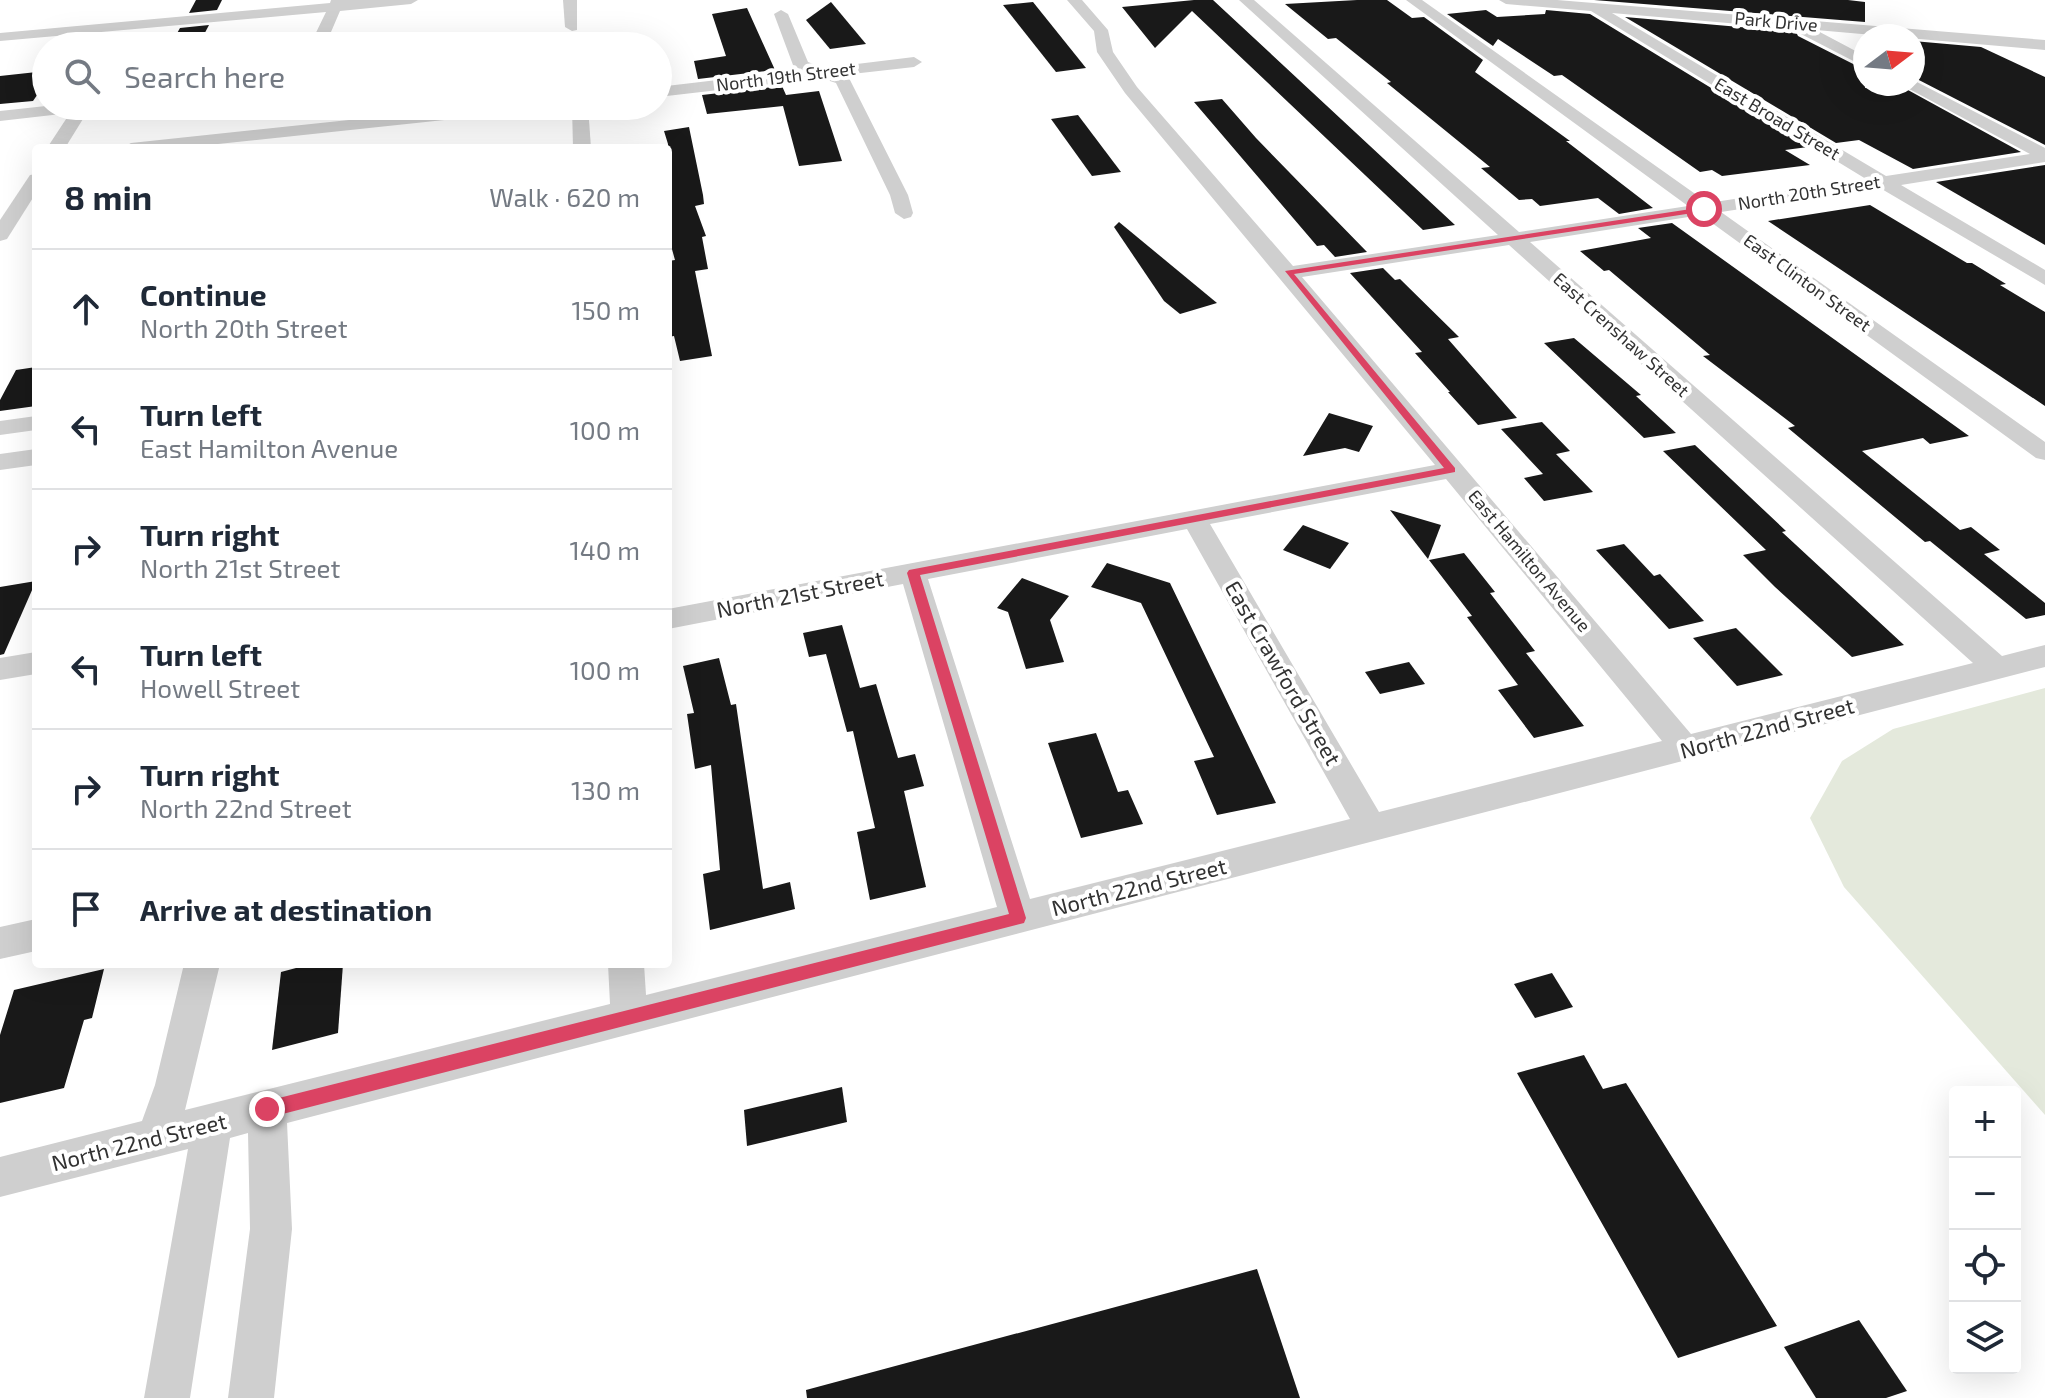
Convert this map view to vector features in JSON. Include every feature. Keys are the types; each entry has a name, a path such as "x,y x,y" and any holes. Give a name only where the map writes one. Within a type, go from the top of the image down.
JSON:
{"street":[{"path":"42,32 142,20 411,0"},
{"path":"570,0 572,27"},
{"name":"East Hamilton Avenue","path":"1074,0 1101,30 1105,52 1131,90 1686,749"},
{"name":"East Crenshaw Street","path":"1246,0 1997,668"},
{"name":"East Clinton Street","path":"1413,0 2045,453"},
{"name":"Park Drive","path":"1506,0 2045,45"},
{"path":"324,32 337,4"},
{"name":"East Broad Street","path":"1591,7 2045,279"},
{"path":"781,14 801,65 842,80 899,195 904,213"},
{"path":"134,32 142,20"},
{"path":"1791,24 1853,56"},
{"path":"0,37 32,33"},
{"path":"2005,41 2045,60"},
{"name":"North 19th Street","path":"672,90 914,62"},
{"path":"1925,93 2045,156"},
{"path":"0,116 32,112"},
{"path":"59,144 74,120"},
{"path":"169,144 396,120"},
{"path":"581,120 582,144"},
{"name":"North 20th Street","path":"1288,273 2045,156"},
{"path":"0,235 32,185"},
{"path":"0,428 32,424"},
{"path":"0,462 32,458"},
{"name":"North 21st Street","path":"672,618 1451,470"},
{"name":"East Crawford Street","path":"1194,519 1371,827"},
{"path":"913,573 1018,918"},
{"name":"North 22nd Street","path":"0,1177 2045,656"},
{"path":"0,669 32,664"},
{"path":"0,943 32,936"},
{"path":"156,1137 174,1085 201,968"},
{"path":"626,968 629,1017"},
{"path":"251,1398 271,1229 267,1109"},
{"path":"167,1398 212,1123"}],"shaded area":[{"path":"2045,688 2045,1115 1844,887 1810,818 1842,761 1893,729"}],"building":[{"path":"196,0 222,0 217,10 189,13"},
{"path":"1213,0 1455,225 1423,230 1192,11 1155,48 1122,7"},
{"path":"1387,0 1412,18 1424,17 1483,60 1475,72 1570,141 1566,141 1653,208 1619,214 1598,198 1540,206 1532,199 1519,200 1481,168 1490,167 1387,83 1391,82 1336,38 1328,39 1285,4"},
{"path":"1594,0 1848,0 1865,2 1865,22"},
{"path":"831,2 866,44 830,49 806,20"},
{"path":"1033,2 1086,68 1056,72 1003,5"},
{"path":"747,8 775,70 698,79 694,61 726,56 712,14"},
{"path":"1486,10 1497,17 1545,14 1546,10 1590,14 1808,147 1785,150 1810,165 1722,176 1712,170 1700,172 1562,75 1554,76 1498,39 1493,46 1447,14"},
{"path":"1625,17 1796,32 1798,36 1853,64 1853,96 1919,96 2021,152 1913,169 1859,140 1836,143"},
{"path":"209,25 205,32 178,32 180,28"},
{"path":"1925,42 1981,47 2045,77 2045,145 1925,83"},
{"path":"32,73 32,101 0,104 0,76"},
{"path":"782,86 786,95 819,91 842,161 799,166 783,106 707,114 702,95"},
{"path":"1222,99 1367,252 1335,257 1324,245 1317,246 1194,102"},
{"path":"1078,115 1121,172 1092,176 1051,119"},
{"path":"689,127 704,204 695,206 706,236 702,237 708,269 695,271 712,356 680,361 672,336 672,260 675,260 672,249 672,144 668,144 664,131"},
{"path":"2045,165 2045,245 1936,182"},
{"path":"1870,205 1967,263 1972,263 2006,284 2000,285 2045,312 2045,406 1768,221"},
{"path":"1119,222 1217,303 1180,314 1164,301 1114,227"},
{"path":"1672,223 1969,436 1930,444 1923,438 1862,451 1960,530 1971,527 2000,550 1984,554 2045,603 2045,615 2026,619 1930,541 1925,542 1788,428 1795,426 1703,356 1710,355 1609,270 1604,271 1580,251 1651,238 1638,228"},
{"path":"1383,268 1395,280 1400,279 1459,337 1448,339 1517,418 1478,425 1448,392 1415,353 1422,352 1350,273"},
{"path":"1574,338 1641,395 1636,396 1676,433 1644,438 1544,343"},
{"path":"32,368 32,407 0,411 0,400 16,370"},
{"path":"1329,413 1373,426 1359,452 1345,448 1303,456"},
{"path":"1542,422 1570,451 1556,454 1593,492 1544,501 1524,478 1543,474 1501,429"},
{"path":"1695,445 1786,531 1782,532 1904,645 1852,657 1775,587 1743,555 1766,550 1663,451"},
{"path":"1390,510 1441,525 1428,559"},
{"path":"1303,525 1349,543 1330,569 1283,550"},
{"path":"1624,544 1654,576 1660,574 1704,621 1669,629 1596,550"},
{"path":"1464,553 1495,592 1490,593 1535,651 1526,653 1584,726 1534,738 1498,690 1518,685 1467,617 1472,616 1429,560"},
{"path":"1107,563 1170,583 1276,803 1217,815 1194,761 1214,757 1141,603 1091,587"},
{"path":"1022,578 1069,596 1050,620 1064,662 1026,669 1008,612 997,608"},
{"path":"32,582 32,590 4,654 0,655 0,587"},
{"path":"842,625 860,688 876,684 898,758 915,754 924,786 904,791 926,887 870,900 857,832 875,828 853,731 847,732 826,654 809,657 803,633"},
{"path":"1736,628 1783,675 1737,686 1693,638"},
{"path":"719,658 731,705 736,704 763,889 790,882 795,909 710,930 703,874 720,870 711,765 695,769 687,714 694,713 683,666"},
{"path":"1409,662 1425,684 1380,694 1365,672"},
{"path":"1096,733 1118,792 1128,790 1143,824 1081,838 1048,743"},
{"path":"296,968 343,968 338,1033 272,1050 281,972"},
{"path":"104,969 92,1018 84,1020 64,1088 0,1103 0,1035 14,990"},
{"path":"1552,973 1573,1007 1535,1018 1514,984"},
{"path":"1584,1055 1603,1089 1626,1083 1777,1326 1678,1358 1517,1073"},
{"path":"842,1087 847,1122 747,1146 744,1110"},
{"path":"1257,1269 1300,1398 807,1398 806,1390"},
{"path":"1859,1320 1907,1391 1886,1398 1816,1398 1784,1347"}],"route":[{"path":"267,1109 1018,918 913,573 1451,470 1288,273 1704,209"}]}
